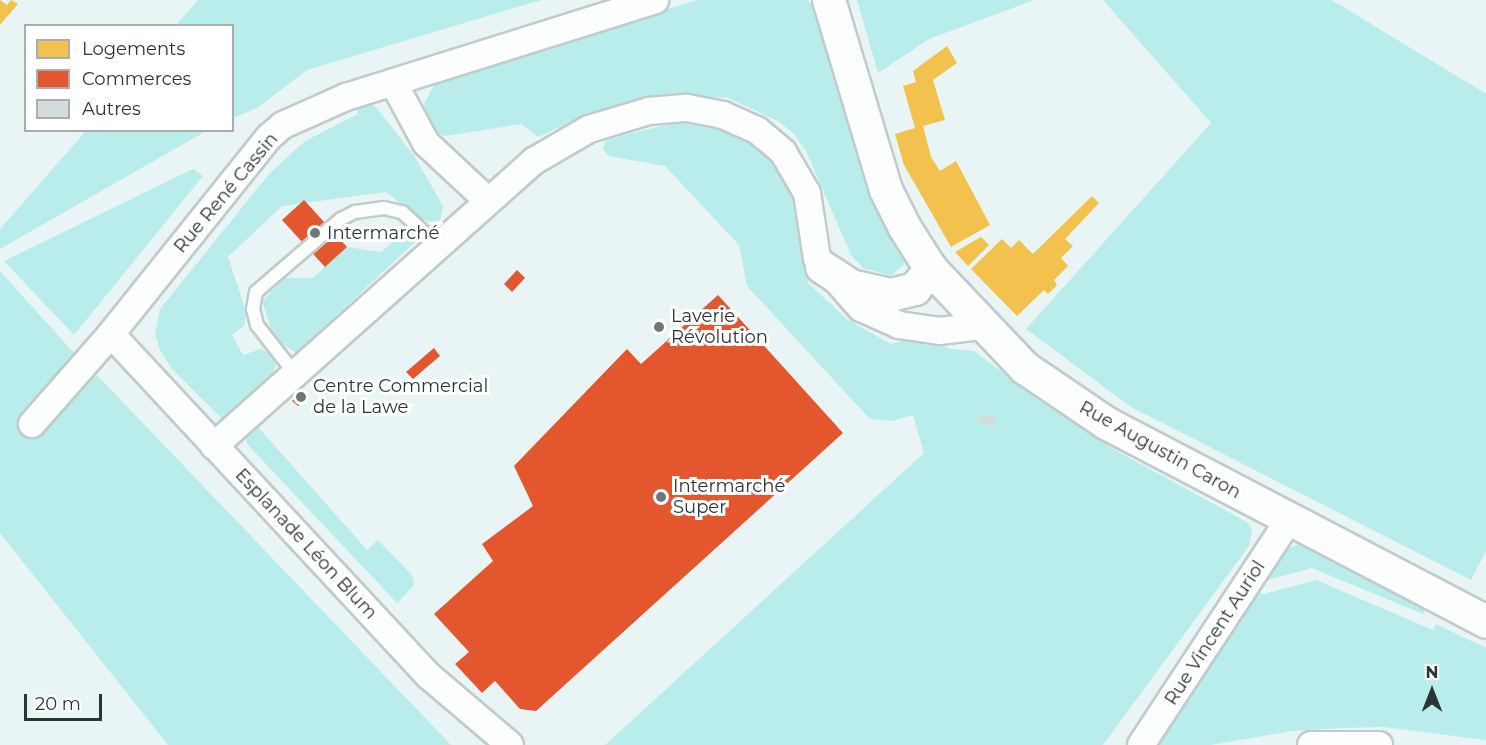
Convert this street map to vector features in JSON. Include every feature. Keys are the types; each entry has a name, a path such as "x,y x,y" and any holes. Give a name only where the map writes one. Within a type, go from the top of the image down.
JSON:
{"street":[{"name":"Rue René Cassin","path":"32,424 111,334 269,137 297,118 393,82 655,0"},
{"name":"Rue Augustin Caron","path":"829,0 886,190 931,269 981,326 1025,368 1106,423 1486,622"},
{"path":"393,82 426,143 488,201"},
{"path":"214,446 534,161 589,129 649,111 687,108 723,115 757,130 794,165 807,193 814,249 822,267 855,304 899,325 940,331 981,326"},
{"path":"822,267 851,286 891,295 915,289 931,269"},
{"name":"Esplanade Léon Blum","path":"111,334 429,676 510,745"},
{"name":"Rue Vincent Auriol","path":"1141,745 1289,520"},
{"path":"1311,745 1380,745"}],"lane":[{"path":"296,375 256,325 253,309 256,292 341,219 355,212 384,208 402,212 438,246"}],"shaded area":[{"path":"198,0 541,0 307,70 257,108 234,118 234,24 177,24"},
{"path":"698,0 807,0 814,6 874,206 900,244 904,264 891,276 863,268 851,255 806,151 794,134 778,121 728,98 660,95 591,113 538,137 521,124 446,136 438,133 428,119 424,104 437,79"},
{"path":"857,0 1034,0 929,39 878,73"},
{"path":"1103,0 1332,0 1486,94 1486,551 1471,580 1131,407 1026,329 1211,123"},
{"path":"368,103 376,107 415,157 443,206 440,220 430,222 416,216 386,192 282,206 228,257 247,314 244,326 232,335 243,355 261,349 272,355 276,366 269,379 249,401 228,418 221,418 171,368 160,350 155,334 160,309 269,174 305,141 358,114 356,107"},
{"path":"674,123 719,127 740,135 780,167 795,198 805,233 808,283 848,320 891,344 916,337 952,349 974,351 1053,410 1115,450 1247,522 1252,529 1249,546 1103,745 605,745 924,453 913,415 892,421 870,419 747,286 739,245 665,166 609,156 603,149 605,141"},
{"path":"85,132 204,132 0,249 0,229"},
{"path":"193,169 203,176 74,335 4,261"},
{"path":"405,231 415,242 296,353 274,338 262,301 285,278 313,278 347,247 381,252"},
{"path":"0,271 74,353 17,424 35,438 93,371 451,745 168,745 0,533"},
{"path":"260,421 259,428 367,550 378,540 412,575 414,585 397,603 247,444 246,436"},
{"path":"1299,544 1307,544 1486,632 1486,638 1426,609 1423,614 1312,568 1268,580 1286,549"},
{"path":"1316,580 1433,630 1436,624 1486,648 1486,740 1384,727 1292,731 1210,745 1155,745 1257,592 1264,594"}],"building: Logements":[{"path":"0,0 7,5 11,0 18,4 0,25"},
{"path":"947,46 957,63 933,80 945,120 923,126 931,157 940,171 956,161 990,225 951,247 904,165 895,134 915,128 903,86 916,82 913,71"},
{"path":"1092,196 1099,203 1065,239 1073,246 1061,258 1068,266 1054,280 1057,285 1048,294 1044,290 1017,316 971,269 1002,239 1011,248 1019,240 1033,254"},
{"path":"981,237 989,245 968,266 955,252"}],"building: Commerces":[{"name":"Intermarché","path":"304,200 347,247 325,267 282,220"},
{"path":"517,270 525,278 512,292 504,284"},
{"name":"Intermarché Super","path":"718,295 843,433 536,711 520,709 495,681 482,693 455,664 469,652 434,614 493,561 482,544 533,506 514,466 627,349 641,364"},
{"path":"434,348 440,356 413,379 406,372"},
{"path":"304,390 309,396 298,406 292,401"}],"building: Autres":[{"path":"979,414 996,418 994,426 978,422"}],"place":[{"name":"Intermarché","path":"315,233"},
{"name":"Laverie Révolution","path":"659,327"},
{"name":"Centre Commercial de la Lawe","path":"301,397"},
{"name":"Intermarché Super","path":"661,497"}]}
